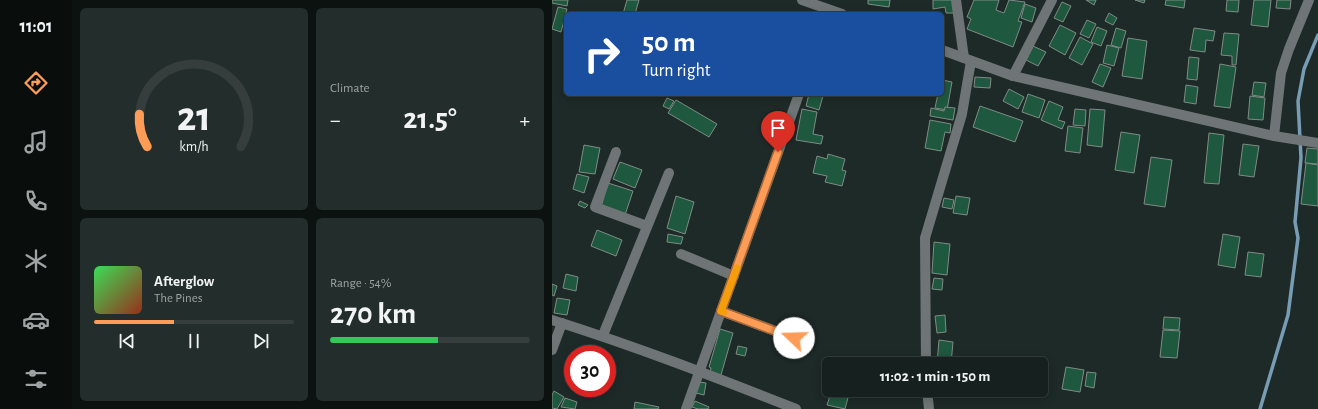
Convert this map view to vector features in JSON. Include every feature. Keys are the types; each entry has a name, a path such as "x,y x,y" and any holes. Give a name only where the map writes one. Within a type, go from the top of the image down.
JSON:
{"street":[{"path":"802,0 829,12"},
{"path":"926,357 925,238 962,114 967,60 956,0"},
{"path":"1013,76 1052,0"},
{"path":"1274,136 1281,73 1309,0"},
{"path":"944,51 1013,76 1274,136 1318,143"},
{"path":"686,409 798,96"},
{"path":"616,152 595,207 647,226"},
{"path":"603,335 669,173"},
{"path":"681,254 734,276"},
{"path":"721,311 808,344"},
{"path":"552,350 557,321 603,335 700,370 794,409"},
{"path":"928,397 929,409"}],"building":[{"path":"552,0 568,0 567,6 552,3"},
{"path":"627,0 639,0 636,12 624,12"},
{"path":"868,0 890,0 889,7 868,4"},
{"path":"933,0 953,0 954,13 946,13 945,7 933,9"},
{"path":"974,0 999,0 996,10 1004,13 1009,0 1025,2 1018,21 1022,22 1013,47 967,29 971,19 967,17"},
{"path":"1086,0 1096,0 1094,5"},
{"path":"1135,0 1145,0 1144,3"},
{"path":"1166,0 1185,0 1184,8 1165,5"},
{"path":"1227,0 1239,0 1238,12 1226,11"},
{"path":"1254,0 1271,0 1268,27 1251,25"},
{"path":"1277,0 1291,0 1290,9 1276,8"},
{"path":"1062,2 1071,6 1063,22 1054,18"},
{"path":"1025,4 1036,8 1032,22 1021,18"},
{"path":"558,7 567,9 566,12 564,12 564,20 561,32 552,29"},
{"path":"1109,13 1117,18 1113,25 1105,21"},
{"path":"1087,20 1096,24 1089,38 1080,34"},
{"path":"1060,25 1076,33 1065,55 1049,46"},
{"path":"1097,27 1107,31 1101,46 1091,42"},
{"path":"1116,28 1126,31 1121,48 1111,45"},
{"path":"1194,28 1215,31 1213,41 1206,40 1205,52 1190,50"},
{"path":"1224,33 1239,34 1236,65 1232,65 1232,56 1221,55"},
{"path":"1080,37 1093,44 1082,65 1069,58"},
{"path":"1128,38 1147,41 1142,79 1122,76"},
{"path":"1107,45 1119,48 1114,66 1103,63"},
{"path":"1033,46 1046,52 1038,66 1026,60"},
{"path":"1189,57 1199,58 1197,80 1187,79"},
{"path":"1100,64 1111,68 1103,87 1092,82"},
{"path":"1220,64 1236,67 1230,108 1214,106"},
{"path":"975,77 991,78 990,88 974,87"},
{"path":"944,80 952,82 947,110 935,108 938,96 944,96"},
{"path":"1254,82 1266,83 1264,97 1252,95"},
{"path":"1186,85 1198,87 1196,104 1184,102"},
{"path":"1009,89 1024,97 1018,109 1003,101"},
{"path":"1028,94 1045,100 1039,118 1022,112"},
{"path":"808,96 823,96 819,110 806,106"},
{"path":"1250,96 1265,98 1263,120 1248,119"},
{"path":"667,98 674,101 669,109 663,106"},
{"path":"676,100 717,124 709,137 668,113"},
{"path":"1049,101 1063,107 1058,120 1065,122 1062,129 1041,120"},
{"path":"980,106 1023,121 1015,142 973,127"},
{"path":"945,107 955,108 953,120 930,116 931,108 944,111"},
{"path":"802,109 817,112 813,134 823,136 821,144 796,140"},
{"path":"1075,109 1086,110 1085,126 1073,125"},
{"path":"1090,109 1105,110 1102,147 1087,145"},
{"path":"930,120 951,124 950,133 945,132 941,151 925,148"},
{"path":"1068,126 1083,128 1080,153 1065,151"},
{"path":"1121,132 1140,135 1134,173 1115,170"},
{"path":"1209,133 1224,135 1219,184 1204,183"},
{"path":"1243,144 1259,146 1254,177 1239,175"},
{"path":"584,145 600,148 595,174 579,172"},
{"path":"1307,148 1318,149 1318,164 1305,163"},
{"path":"828,154 845,159 842,170 846,171 842,186 825,182 827,176 813,173 817,156 827,159"},
{"path":"1151,157 1172,160 1165,207 1144,204"},
{"path":"620,162 642,170 635,188 613,179"},
{"path":"1306,163 1318,165 1318,206 1301,204"},
{"path":"577,174 589,177 584,193 573,189"},
{"path":"608,183 633,191 625,215 601,207"},
{"path":"676,196 694,202 685,234 667,228"},
{"path":"956,196 970,198 967,215 953,213"},
{"path":"944,198 954,200 952,209 942,207"},
{"path":"580,201 588,205 585,208 578,205"},
{"path":"597,230 622,240 616,256 591,246"},
{"path":"668,234 683,237 681,244 667,242"},
{"path":"1223,234 1240,237 1235,268 1218,265"},
{"path":"934,242 950,244 947,275 932,273"},
{"path":"1248,252 1264,254 1261,277 1245,275"},
{"path":"566,274 578,277 576,291 563,288"},
{"path":"934,278 943,279 942,290 932,289"},
{"path":"552,284 557,286 554,296 552,295"},
{"path":"557,298 570,300 567,315 554,313"},
{"path":"945,315 946,332 937,333 935,316"},
{"path":"1164,317 1180,318 1179,330 1163,329"},
{"path":"720,329 733,333 721,375 710,372 711,368 709,367"},
{"path":"1163,330 1180,331 1177,358 1160,357"},
{"path":"939,340 953,342 952,357 938,357"},
{"path":"738,346 747,348 745,356 736,354"},
{"path":"1066,367 1084,370 1080,392 1062,389"},
{"path":"1087,372 1096,373 1094,388 1085,386"},
{"path":"699,382 706,383 704,395 696,393"},
{"path":"554,391 564,397 557,409 552,408 552,395"},
{"path":"830,397 848,397 845,409 827,405"},
{"path":"565,398 577,402 575,409 561,407"},
{"path":"695,401 709,407 708,409 698,409 692,407"},
{"path":"635,402 659,407 658,409 634,409"}],"waterway":[{"path":"1260,409 1288,315 1298,238 1295,222 1301,158 1298,101 1304,69 1318,35"}],"slow traffic":[{"path":"724,312 721,311 737,268"}],"route":[{"path":"778,152 721,311 794,338"}]}
